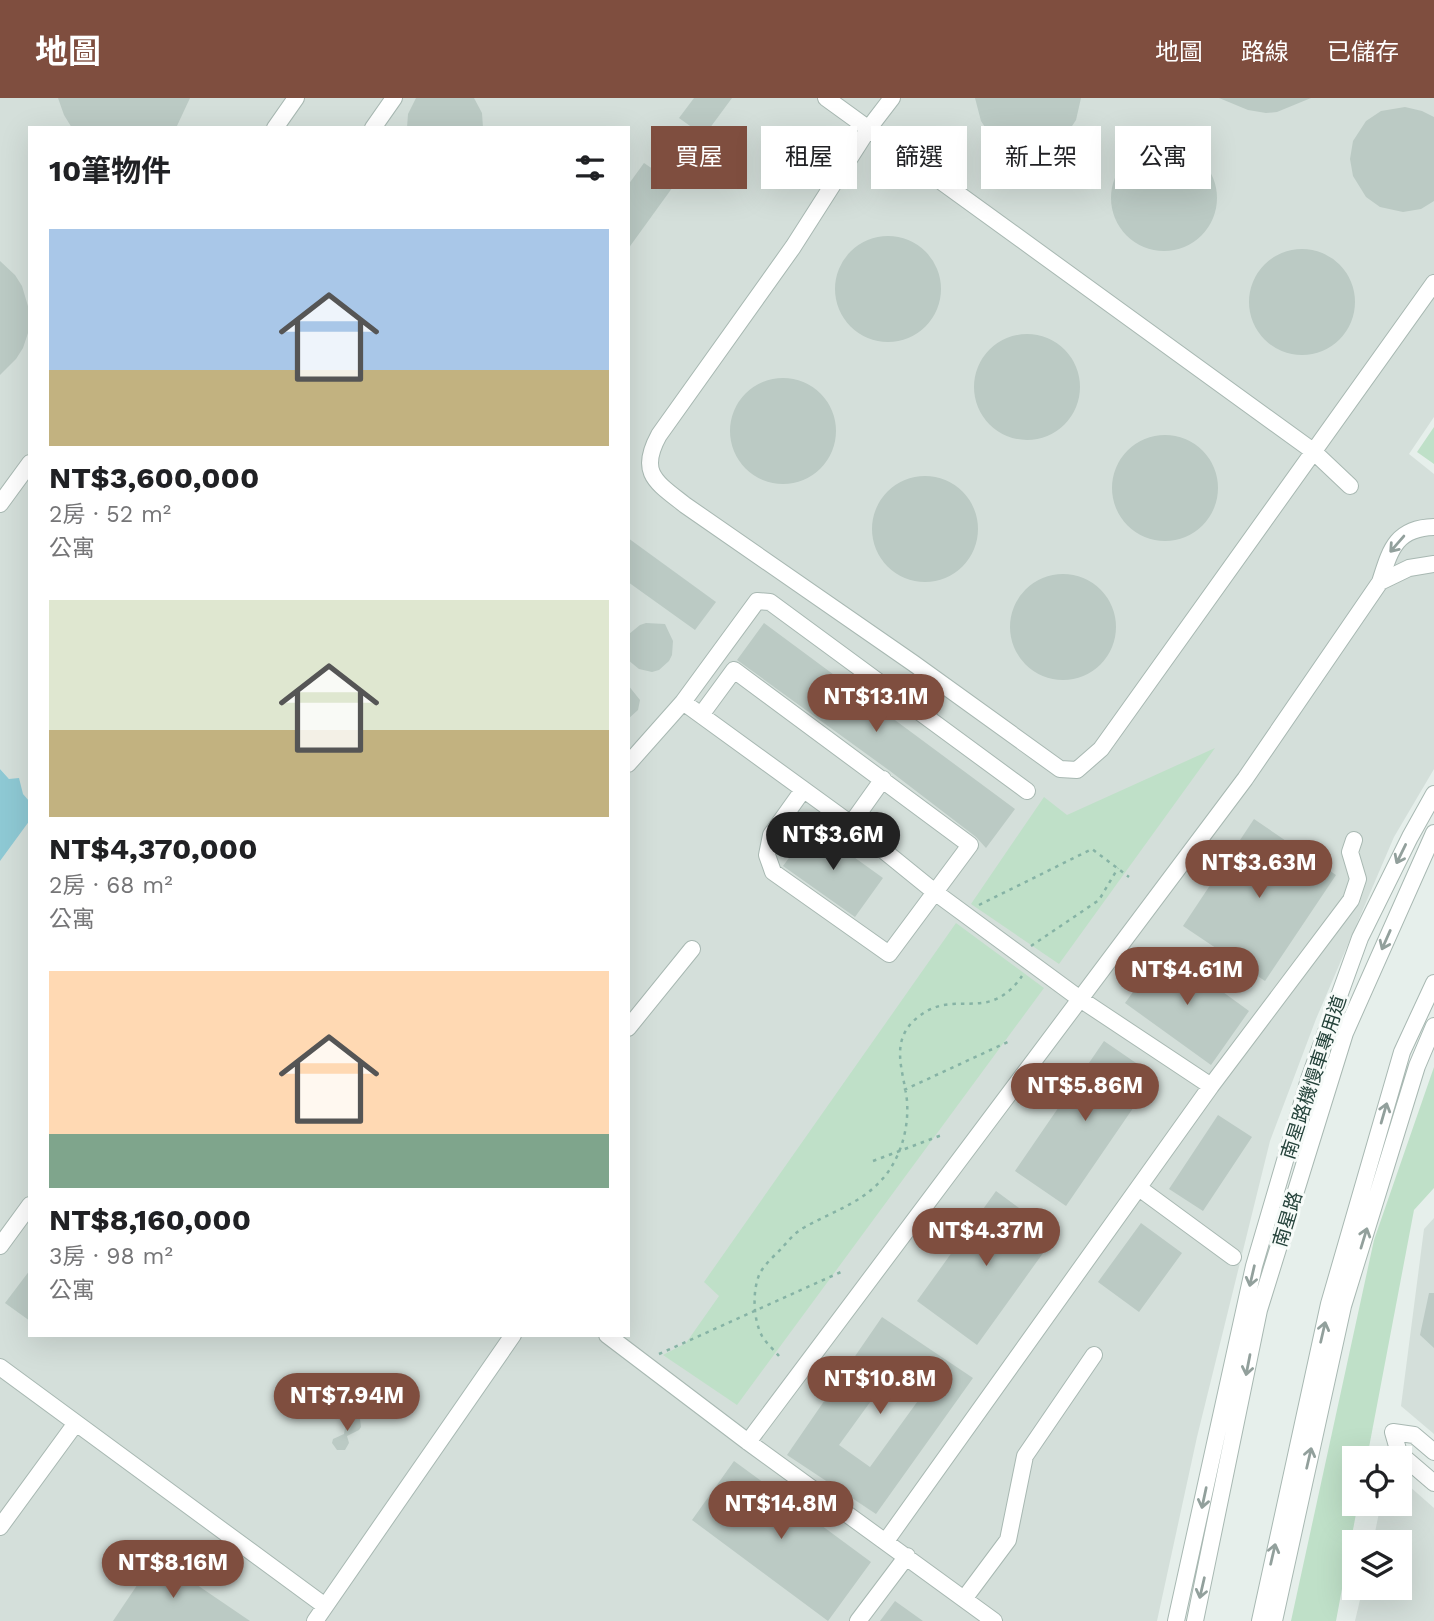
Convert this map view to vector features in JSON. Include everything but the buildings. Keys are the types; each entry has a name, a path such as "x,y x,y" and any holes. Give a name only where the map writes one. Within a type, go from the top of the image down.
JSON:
{"street":[{"path":"276,126 296,98"},
{"path":"374,126 394,98"},
{"path":"827,98 1312,451 1350,486"},
{"path":"892,98 869,128 793,247 659,435 651,450 651,475 685,505 1060,769 1077,770 1101,749 1434,283"},
{"path":"0,504 28,466"},
{"path":"748,1442 1245,779 1380,582 1391,546 1405,535 1426,527 1434,527"},
{"path":"1380,582 1409,568 1434,564"},
{"path":"630,762 683,702 757,601 770,602 1027,792"},
{"path":"701,715 734,670 970,845 889,954 773,872 767,855 771,835 803,790"},
{"path":"683,702 851,824 936,894 1080,999 1211,1086"},
{"path":"851,824 883,779"},
{"name":"南星路機慢車專用道","path":"1176,1621 1254,1266 1309,1080 1360,938 1434,794"},
{"name":"南星路","path":"1195,1621 1259,1310 1345,1033 1434,833"},
{"path":"886,1541 1211,1086 1351,900 1358,879 1350,852 1354,840"},
{"path":"630,1025 691,949"},
{"path":"1260,1621 1329,1304 1402,1052 1434,983"},
{"path":"1274,1621 1343,1306 1417,1066 1434,1026"},
{"path":"1139,1188 1233,1257"},
{"path":"0,1246 28,1208"},
{"path":"315,1621 512,1337"},
{"path":"610,1337 748,1442 994,1621"},
{"path":"964,1599 1008,1540 1025,1456 1094,1355"},
{"path":"0,1367 325,1606"},
{"path":"0,1527 76,1423"},
{"path":"1434,1452 1414,1435 1393,1432 1399,1453 1434,1483"},
{"path":"858,1621 907,1556"}],"path":[{"path":"969,910 1092,849 1129,877"},
{"path":"1026,950 1099,900 1118,868"},
{"path":"779,1356 763,1337 755,1311 760,1274 769,1261 805,1227 862,1198 876,1187 895,1164 906,1130 907,1102 898,1053 907,1032 917,1018 941,1005 995,1002 1017,984 1026,971"},
{"path":"904,1090 1012,1040"},
{"path":"873,1161 942,1135"},
{"path":"659,1354 841,1272"}],"shaded area":[{"path":"0,98 1434,98 1434,417 1409,454 1434,474 1434,769 1394,837 1316,1019 1270,1141 1197,1437 1157,1621 0,1621 0,853 28,815 28,1337 630,1337 630,126 28,126 28,800 0,769"},
{"path":"1434,1218 1434,1434 1401,1406 1424,1229"},
{"path":"1412,1489 1434,1508 1434,1621 1355,1621 1360,1600 1412,1600 1412,1530 1375,1530 1378,1516 1412,1516"}],"green space":[{"path":"1434,427 1434,464 1417,452"},
{"path":"1215,748 1059,964 971,904 1044,797 1067,815"},
{"path":"956,923 1044,988 737,1405 663,1355 686,1343 719,1296 704,1282"},
{"path":"1434,1067 1434,1188 1414,1210 1369,1446 1342,1446 1342,1516 1356,1516 1353,1530 1342,1530 1342,1589 1336,1621 1291,1621 1374,1240"}],"water":[{"path":"0,769 9,779 19,778 23,794 28,800 28,823 0,861"}]}
